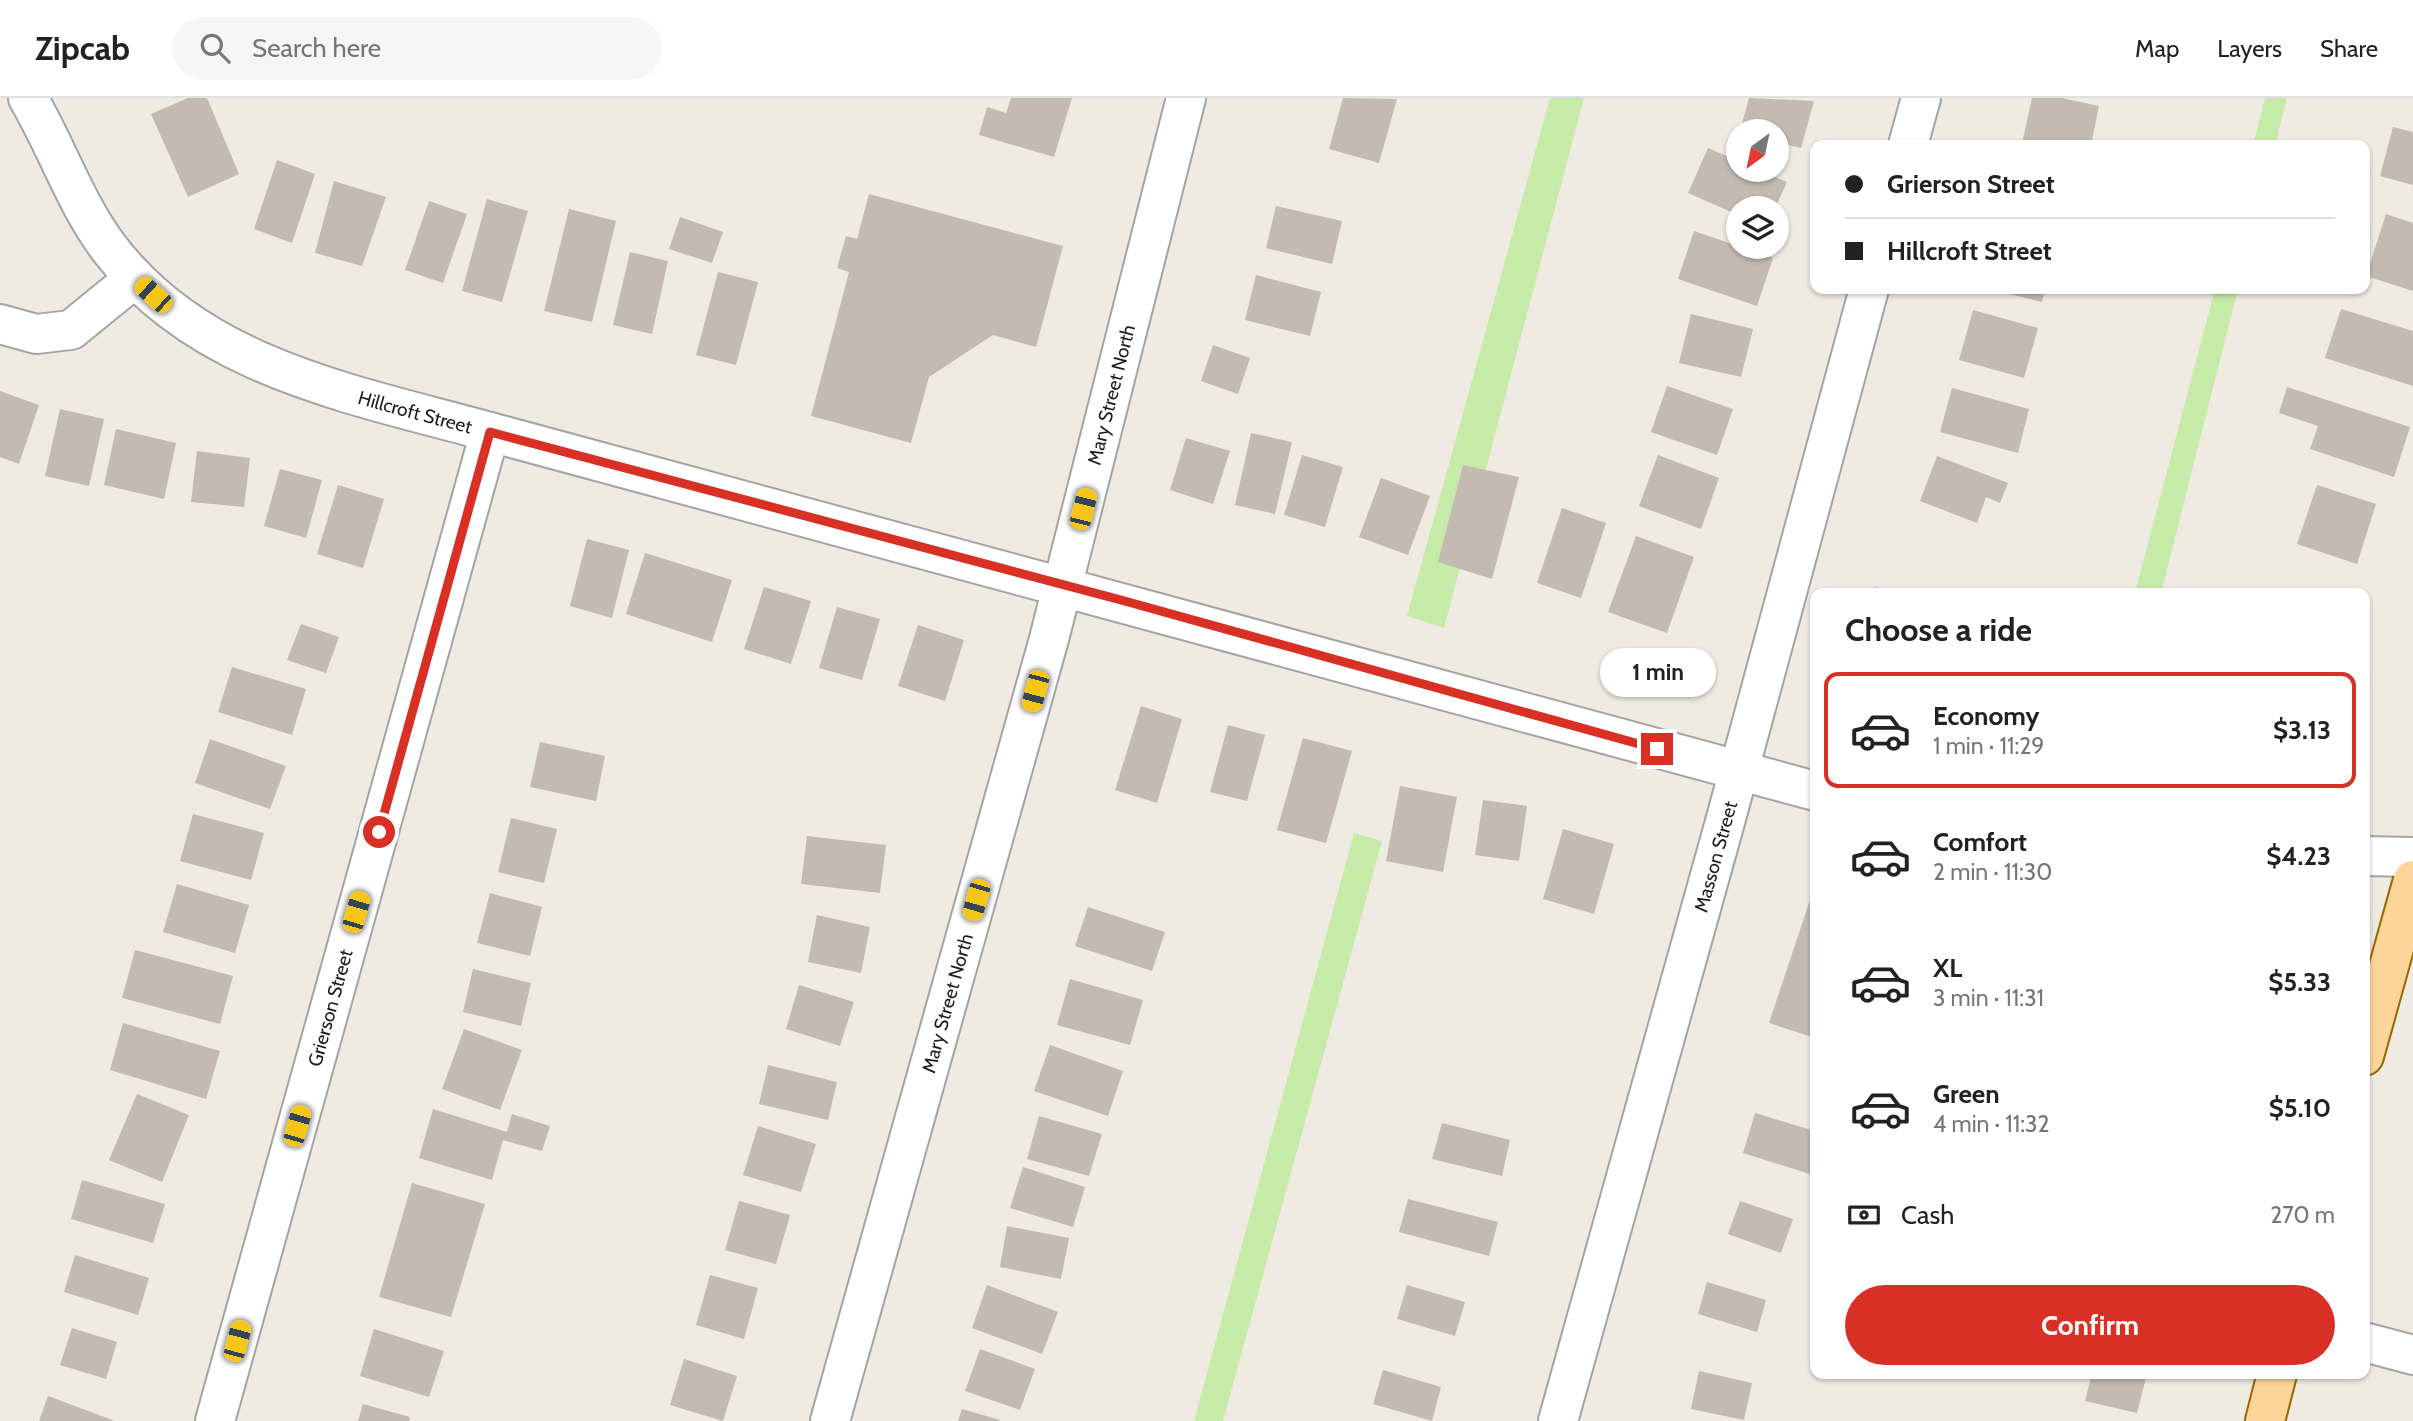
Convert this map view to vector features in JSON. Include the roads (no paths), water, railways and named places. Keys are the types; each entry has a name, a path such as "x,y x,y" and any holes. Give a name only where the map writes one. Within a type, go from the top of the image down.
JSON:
{"main road":[{"path":"2370,1034 2413,880"},
{"path":"2265,1421 2276,1379"}],"street":[{"name":"Hillcroft Street","path":"29,98 91,219 135,278 176,314 208,336 267,366 330,388 490,432 1063,585 1810,790"},
{"name":"Mary Street North","path":"830,1421 1063,585 1186,98"},
{"path":"1909,140 1921,98"},
{"path":"0,324 36,334 71,330 135,278"},
{"name":"Masson Street","path":"1558,1421 1868,294"},
{"name":"Grierson Street","path":"215,1421 490,432"},
{"path":"2370,856 2413,857"},
{"path":"2370,1344 2413,1355"}]}
